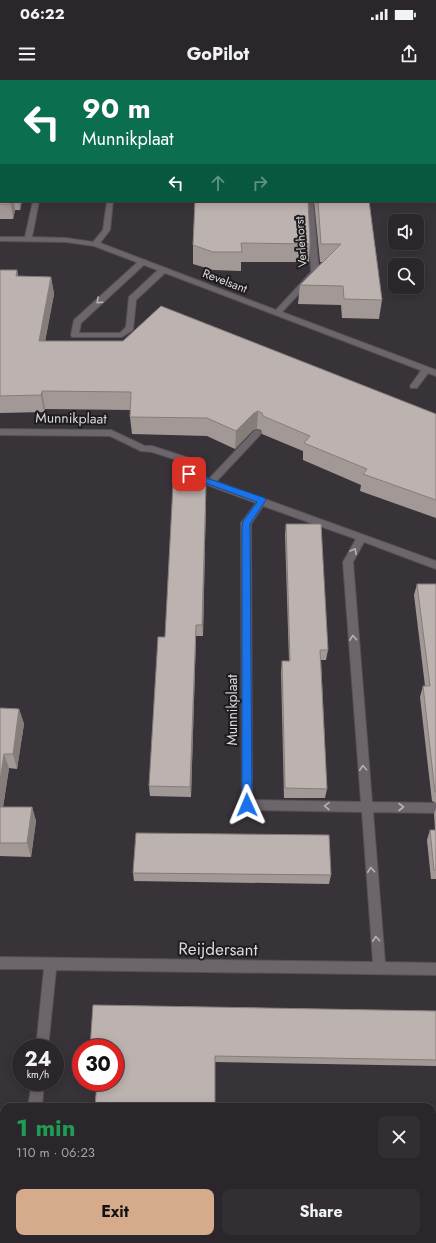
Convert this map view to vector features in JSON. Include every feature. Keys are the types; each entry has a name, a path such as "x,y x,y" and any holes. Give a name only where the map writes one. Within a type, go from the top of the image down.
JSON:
{"street":[{"path":"28,239 36,202"},
{"path":"95,244 104,236 108,229 110,202"},
{"name":"Verlehorst","path":"277,313 306,278 316,272 310,202"},
{"name":"Revelsant","path":"0,239 70,240 95,244 436,373"},
{"path":"143,262 77,322 75,335 122,335 130,328 132,299 163,270"},
{"path":"414,386 426,370"},
{"name":"Munnikplaat","path":"0,432 111,433 144,449 152,449 189,461 189,474 436,565"},
{"path":"211,482 257,432"},
{"name":"Munnikplaat","path":"262,500 246,523 247,805 436,808"},
{"path":"362,537 348,562 379,968"},
{"name":"Reijdersant","path":"0,963 436,969"},
{"path":"43,1039 51,964"},
{"path":"35,1103 37,1091"}],"building":[{"path":"0,202 11,202 11,204 0,204"},
{"path":"195,202 308,202 310,244 241,243 242,252 213,252 193,245"},
{"path":"318,202 369,202 382,300 344,299 343,286 300,285 341,244 321,244"},
{"path":"0,270 17,270 16,276 51,277 39,341 123,341 161,306 436,414 436,500 363,474 367,469 304,443 310,436 263,416 262,413 258,411 254,413 236,431 207,418 130,417 131,392 42,391 41,395 0,396"},
{"path":"173,485 206,486 202,625 196,625 190,787 149,786 158,637 165,637"},
{"path":"286,524 321,524 328,650 320,650 327,789 285,788 282,661 290,661"},
{"path":"417,584 436,584 436,792 423,686 430,686"},
{"path":"0,708 19,709 13,754 4,754 0,781"},
{"path":"0,807 32,807 27,843 0,843"},
{"path":"430,830 436,830 436,870 434,870"},
{"path":"136,833 329,835 331,875 133,873"},
{"path":"93,1005 436,1011 436,1060 215,1056 215,1103 95,1103 96,1091 124,1091 124,1039 91,1039"}],"route":[{"path":"189,474 262,500 246,523 247,805"}]}
